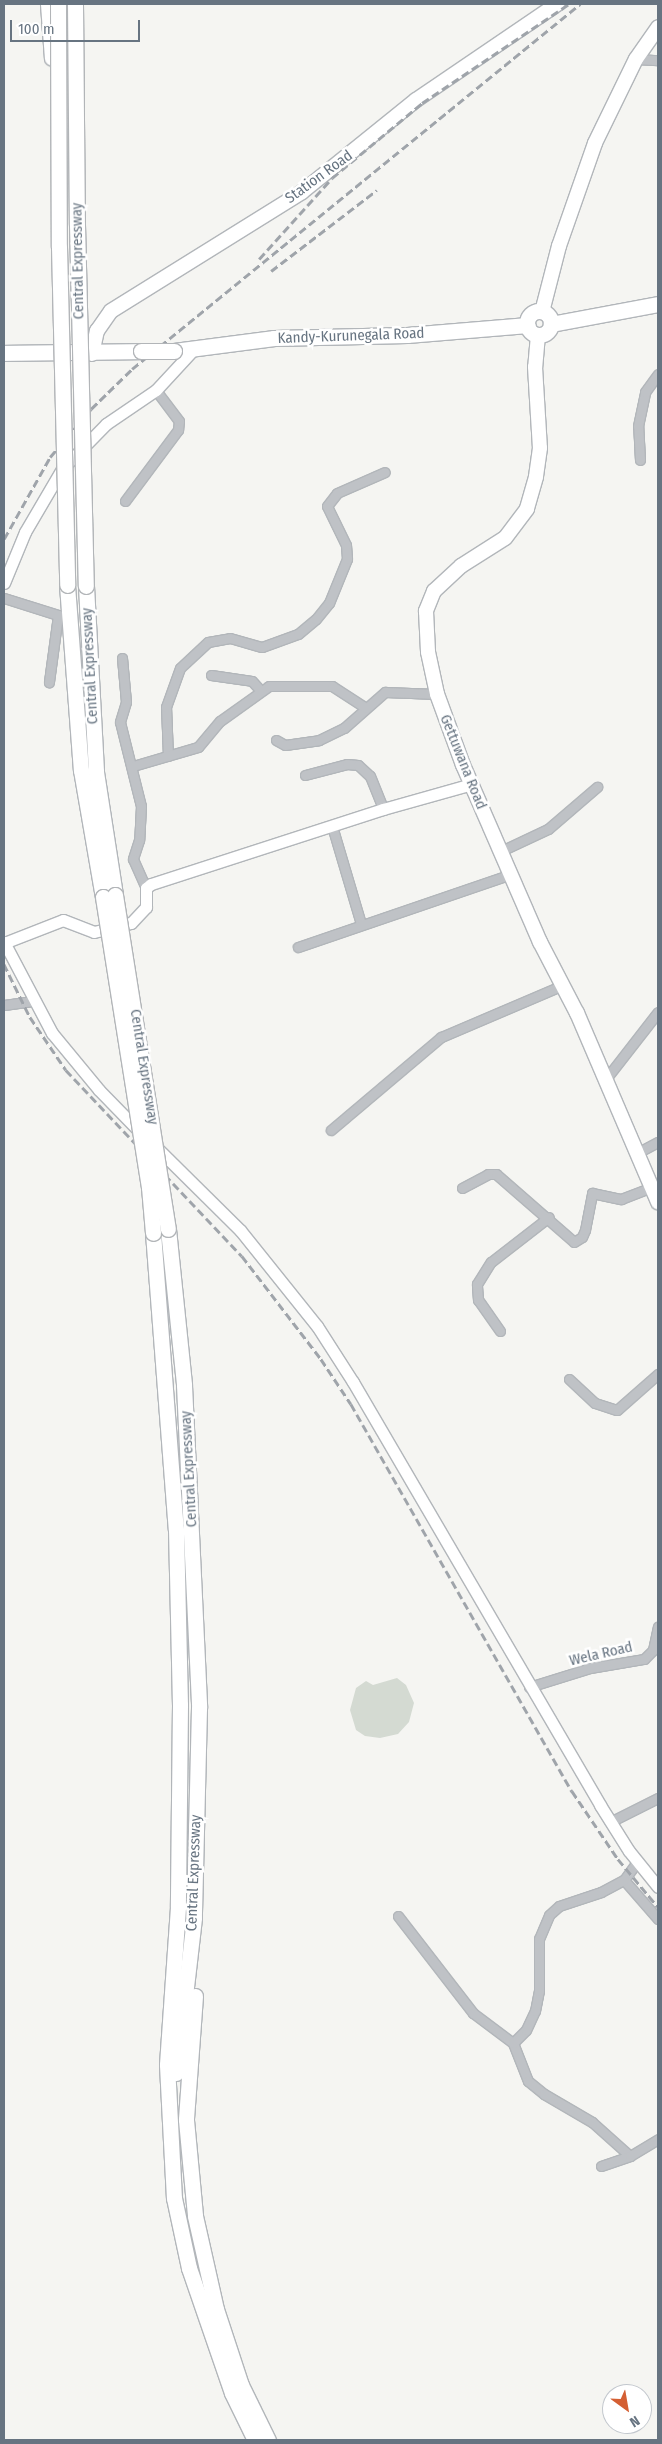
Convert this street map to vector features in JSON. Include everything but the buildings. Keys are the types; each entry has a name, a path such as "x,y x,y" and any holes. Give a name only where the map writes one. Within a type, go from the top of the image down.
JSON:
{"highway":[{"path":"48,4 58,131"},
{"name":"Central Expressway","path":"58,4 58,131 67,585 81,770 109,896 164,1188 184,1385 199,1708 194,1918 169,2129"},
{"name":"Central Expressway","path":"75,4 77,225 86,586 96,772 109,896 149,1187 176,1529 180,1705 178,1907 167,2065 169,2129"},
{"path":"546,318 546,332 533,330 531,314 546,318 658,304"},
{"name":"Kandy-Kurunegala Road","path":"92,354 193,350 274,338 533,330"},
{"path":"4,353 92,354"},
{"path":"194,1918 199,1937 186,2120 195,2216 216,2310 241,2384 268,2440"},
{"path":"169,2129 174,2198 189,2268 232,2393 255,2440"}],"main road":[{"name":"Station Road","path":"92,354 97,331 111,311 302,192 416,100 557,4"},
{"path":"546,318 577,188 595,143 636,59 658,27"},
{"name":"Gettuwana Road","path":"533,330 540,448 536,477 527,509 511,532 452,573 429,598 426,634 436,694 472,784 538,937 563,985 658,1202"}],"street":[{"path":"636,59 658,60"},
{"path":"4,583 25,532 62,469 106,424 156,390 193,350"},
{"path":"640,460 638,426 645,392 658,374"},
{"path":"125,501 178,430 179,421 156,390"},
{"path":"168,756 166,707 180,668 208,642 230,638 262,647 298,634 316,619 329,603 346,559 346,545 327,506 337,493 385,472"},
{"path":"4,598 58,615 49,682"},
{"path":"122,658 126,702 120,722 133,766 141,806 139,840 133,859 146,888 146,907 131,923 94,932 62,920 4,943 52,1033 93,1084 240,1230 317,1326 357,1389 529,1687 610,1822 637,1862 658,1887"},
{"path":"211,675 252,682 260,690"},
{"path":"133,766 190,752 203,744 220,721 260,690 269,686 332,686 366,708"},
{"path":"276,740 285,745 319,740 344,728 385,692 436,694"},
{"path":"305,775 347,764 358,765 370,776 383,809"},
{"path":"146,888 383,809 472,784"},
{"path":"501,851 548,829 597,787"},
{"path":"332,826 361,924"},
{"path":"298,946 511,874"},
{"path":"331,1130 441,1036 563,985"},
{"path":"4,1005 34,1001"},
{"path":"605,1080 658,1012"},
{"path":"637,1153 658,1142"},
{"path":"462,1188 488,1174 496,1174 522,1199 549,1217 570,1239 578,1241 585,1230 592,1193 621,1199 652,1187"},
{"path":"500,1330 478,1300 477,1284 491,1262 549,1217"},
{"path":"569,1379 595,1402 617,1410 658,1374"},
{"name":"Wela Road","path":"529,1687 590,1668 644,1659 653,1650 658,1626"},
{"path":"610,1822 658,1798"},
{"path":"513,2043 526,2030 535,2010 539,1991 539,1939 548,1915 559,1906 601,1892 624,1880 637,1862"},
{"path":"624,1880 658,1918"},
{"path":"398,1916 473,2013 513,2043 528,2081 544,2094 592,2122 630,2156"},
{"path":"601,2166 630,2156 658,2139"}],"shaded area":[{"path":"397,1678 406,1685 414,1703 409,1722 398,1734 380,1738 365,1736 356,1730 350,1710 356,1688 366,1681 373,1685"}],"railway":[{"path":"259,259 332,178 422,103 569,4"},
{"path":"4,539 50,457 91,409 132,369 580,4"},
{"path":"271,271 377,190"},
{"path":"4,964 30,1017 66,1070 242,1256 321,1359 351,1404 572,1791 618,1859 658,1907"}]}
